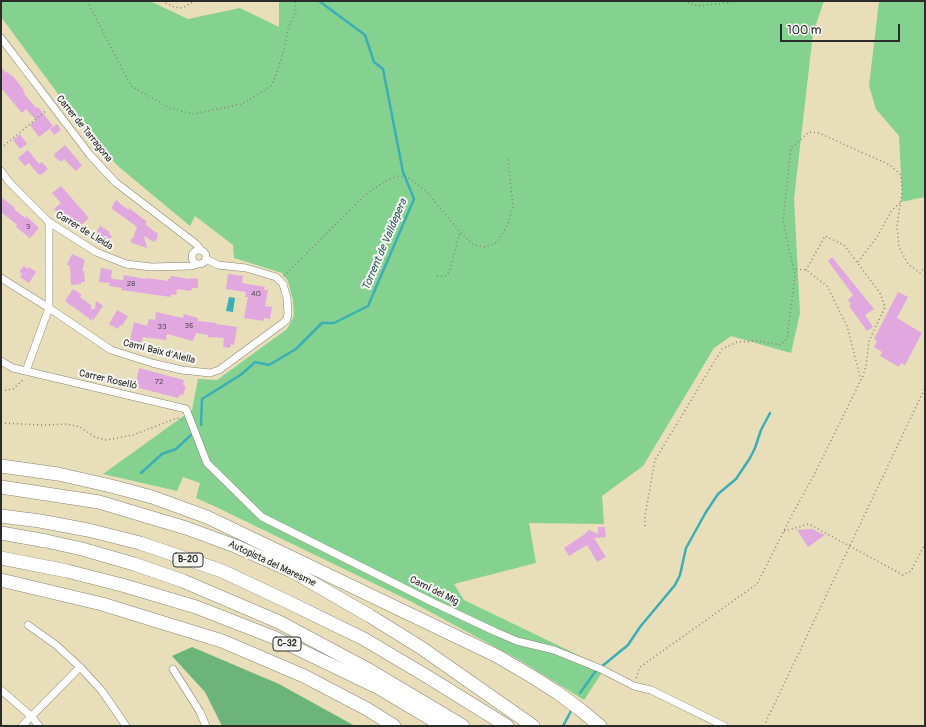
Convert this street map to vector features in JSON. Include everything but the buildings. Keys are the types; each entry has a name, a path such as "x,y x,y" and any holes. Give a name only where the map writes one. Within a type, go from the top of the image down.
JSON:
{"highway":[{"path":"1,466 58,474 111,486 175,505 207,517 497,656 558,693 600,726"},
{"name":"Autopista del Maresme","path":"1,487 99,502 186,528 235,546 292,571 420,647 533,726"},
{"name":"B-20","path":"1,516 40,521 140,543 222,571 286,600 364,640 428,677 507,726"},
{"path":"239,532 313,583"},
{"name":"B-20","path":"1,533 82,549 134,564 183,581 279,622 369,670 463,726"},
{"name":"C-32","path":"1,558 67,571 98,579 196,608 273,637 379,688 443,726"},
{"path":"1,580 108,606 222,641 304,676 367,709 394,726"},
{"path":"1,587 75,597"}],"street":[{"name":"Carrer de Tarragona","path":"1,38 90,155 115,182 182,235 196,244 202,251"},
{"name":"Carrer de Lleida","path":"1,171 49,222 96,252 126,264 151,267 191,266 198,264"},
{"path":"28,371 49,308 49,222"},
{"name":"Carrer de Tarragona","path":"182,235 193,256"},
{"path":"206,259 203,263 198,264 194,261 193,256 198,251 202,251 206,255 206,259 218,265 246,268 280,280"},
{"name":"Carrer de Lleida","path":"176,266 193,256"},
{"name":"Camí Baix d'Alella","path":"1,278 111,350 152,363 182,370 210,373 219,370 287,319 287,298 284,284 280,280"},
{"name":"Carrer Roselló","path":"1,361 13,368 186,409"},
{"name":"Camí del Mig","path":"186,409 208,463 262,517 405,589 496,632 517,641 554,650 602,670 634,686 651,690 724,726"},
{"path":"28,625 56,644 80,667 102,691 126,726"},
{"path":"22,726 80,667"},
{"path":"173,669 200,712 206,726"},
{"path":"1,690 31,716 39,726"}],"path":[{"path":"87,1 131,86 170,108 193,114 242,104 271,86 278,68 288,29 296,10 295,1"},
{"path":"162,1 182,8 195,1"},
{"path":"684,1 698,6 741,1"},
{"path":"1,148 52,106"},
{"path":"645,526 645,516 655,460 722,349 737,342 758,341 781,345 787,338 795,275 783,221 791,148 809,132 818,133 890,165 901,175 902,192 897,226 899,247 908,264 920,273 925,267"},
{"path":"280,280 364,196 382,183 398,176 408,177 426,191 460,232 474,245 485,247 497,242 507,226 513,208 508,159"},
{"path":"857,263 877,237 892,210 901,202"},
{"path":"436,276 446,276 449,272 460,232"},
{"path":"634,686 640,667 757,584 813,477 861,380 866,366 869,341 885,307 880,293 844,245 825,236 806,270"},
{"path":"794,270 806,270 827,286 847,326 861,380"},
{"path":"1,391 13,389 28,371"},
{"path":"764,726 925,388"},
{"path":"1,423 42,425 67,424 80,426 95,437 106,440 133,435 177,418 191,422"},
{"path":"784,531 809,524 903,574 911,571 925,544"}],"green space":[{"path":"1,1 150,1 188,19 240,8 279,27 279,1 824,1 813,33 794,199 800,313 791,353 731,336 714,348 643,466 602,496 604,524 529,523 536,563 454,584 464,600 605,668 584,700 521,661 410,601 196,498 200,483 183,477 177,491 103,474 192,410 198,379 217,380 287,329 294,316 293,301 288,281 282,273 234,258 233,245 195,216 190,226 119,167 93,141 1,17"},
{"path":"879,1 925,1 925,197 901,202 902,192 899,136 876,109 869,86"},
{"path":"192,647 279,684 355,726 222,726 205,692 172,656"}],"water":[{"path":"229,297 235,298 233,312 226,311"}],"waterway":[{"name":"Torrent de Valldepera","path":"201,425 202,399 242,374 255,362 269,365 296,349 322,323 334,323 368,306 414,199 403,172 383,69 374,62 365,35 319,1"},
{"path":"580,693 595,672 628,645 640,627 675,585 680,575 686,548 718,494 736,479 750,458 761,430 770,413"},
{"name":"Torrent de Valldepera","path":"141,473 162,454 176,449 191,435"},
{"path":"563,726 571,711"}]}
